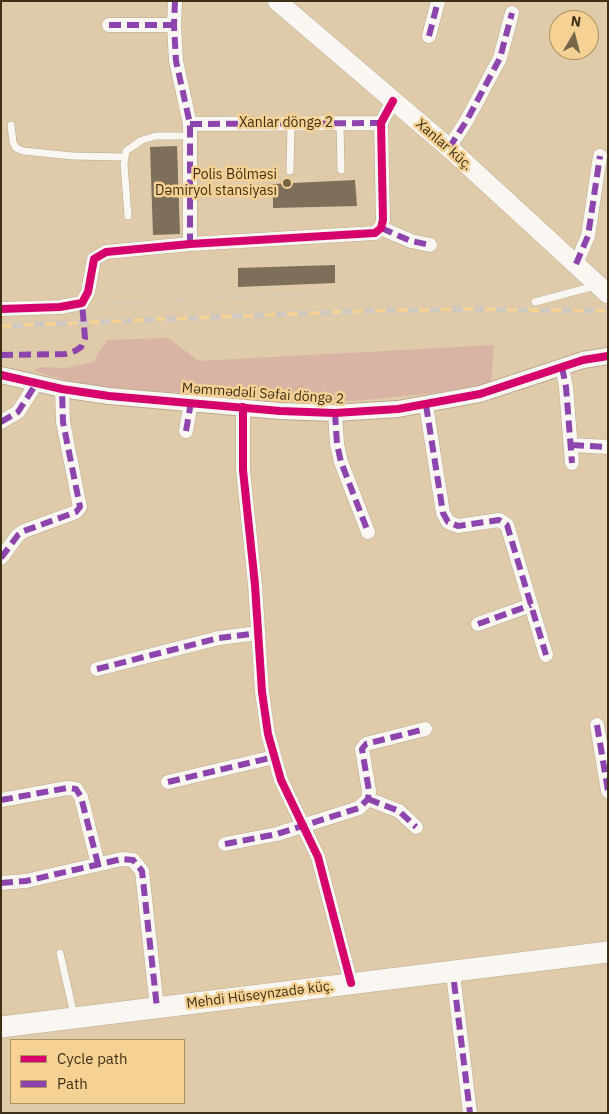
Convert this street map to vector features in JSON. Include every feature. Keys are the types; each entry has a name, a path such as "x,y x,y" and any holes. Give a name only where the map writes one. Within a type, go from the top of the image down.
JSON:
{"main road":[{"name":"Xanlar küç.","path":"277,1 449,148 576,264 604,286"},
{"name":"Mehdi Hüseynzadə küç.","path":"1,1027 608,952"},
{"name":"Mehdi Hüseynzadə küç.","path":"1,1038 608,964"}],"street":[{"path":"175,1 174,25 178,76 190,130 190,244"},
{"path":"430,36 438,1"},
{"path":"449,148 500,58 512,13"},
{"path":"109,25 174,25"},
{"path":"1,309 60,307 82,303 88,292 91,266 99,254 190,244 367,235 381,228 383,220 381,123 393,101"},
{"name":"Xanlar döngə 2","path":"190,130 291,122 381,123"},
{"path":"576,264 588,236 600,156"},
{"path":"381,228 411,241 430,245"},
{"name":"Məmmədəli Səfai döngə 2","path":"1,375 36,384 109,396 335,413 426,405 480,394 562,367 608,356"},
{"path":"562,367 566,387 572,463"},
{"path":"1,422 18,412 36,384"},
{"path":"1,558 18,535 24,531 76,512 80,507 63,422 62,389"},
{"path":"186,431 191,402"},
{"path":"426,405 444,513 448,522 458,526 500,520 507,526 546,655"},
{"path":"242,407 242,470 264,710 274,757 292,808 318,857 351,983"},
{"path":"335,413 337,444 341,462 368,532"},
{"path":"572,445 608,447"},
{"path":"478,624 531,605"},
{"path":"97,669 219,638 258,633"},
{"path":"597,725 608,791"},
{"path":"225,844 303,826 359,808 368,799 369,791 362,750 366,744 425,729"},
{"path":"168,782 274,757"},
{"path":"1,800 67,788 76,789 81,797 98,864"},
{"path":"368,799 399,811 416,827"},
{"path":"1,883 26,881 122,859 133,860 142,871 157,1008"},
{"path":"454,982 470,1113"}],"lane":[{"path":"290,171 291,122"},
{"path":"340,123 341,170"},
{"path":"11,126 13,142 16,148 23,151 73,156 124,157"},
{"path":"128,216 124,157 126,151 142,140 190,130"},
{"path":"535,302 604,286"},
{"path":"60,953 75,1018"}],"path":[{"path":"82,303 333,292"}],"shaded area":[{"path":"168,338 199,361 494,345 491,383 434,393 356,401 283,400 86,386 34,371 39,367 66,368 93,362 107,340"}],"building":[{"path":"177,146 180,234 153,235 150,147"},
{"path":"355,180 357,206 273,208 273,184"},
{"path":"335,265 335,283 238,287 238,268"}],"railway":[{"path":"1,326 362,311 461,309 608,311"}],"marked path":[{"path":"175,1 176,61 190,124 190,244"},
{"path":"429,36 438,1"},
{"path":"449,148 467,120 500,58 512,13"},
{"path":"109,25 174,25"},
{"path":"190,124 381,123"},
{"path":"576,264 588,236 600,156"},
{"path":"381,228 411,241 430,245"},
{"path":"1,355 65,354 75,351 81,347 85,338 82,303"},
{"path":"562,367 566,387 572,463"},
{"path":"1,422 18,412 36,384"},
{"path":"1,558 18,535 24,531 76,512 80,507 63,422 62,389"},
{"path":"186,431 191,402"},
{"path":"426,405 443,513 448,522 458,526 499,520 507,525 546,655"},
{"path":"335,413 337,444 341,462 368,532"},
{"path":"572,445 608,447"},
{"path":"478,624 531,605"},
{"path":"97,669 219,638 258,633"},
{"path":"597,725 608,791"},
{"path":"225,844 277,834 359,808 368,799 369,791 362,749 366,744 425,729"},
{"path":"168,782 274,757"},
{"path":"1,800 67,788 76,789 81,797 98,864"},
{"path":"368,799 399,811 416,827"},
{"path":"1,883 26,881 122,859 133,860 142,871 157,1008"},
{"path":"454,982 470,1113"}],"cycle path":[{"path":"1,309 60,307 82,303 88,292 94,259 106,252 190,244 375,233 381,228 383,220 381,123 393,101"},
{"path":"1,375 62,389 109,396 280,411 335,413 398,409 480,394 583,360 608,356"},
{"path":"243,407 243,470 255,585 262,692 268,734 281,780 318,857 351,983"}],"place":[{"name":"Polis Bölməsi Dəmiryol stansiyası","path":"287,183"}]}
